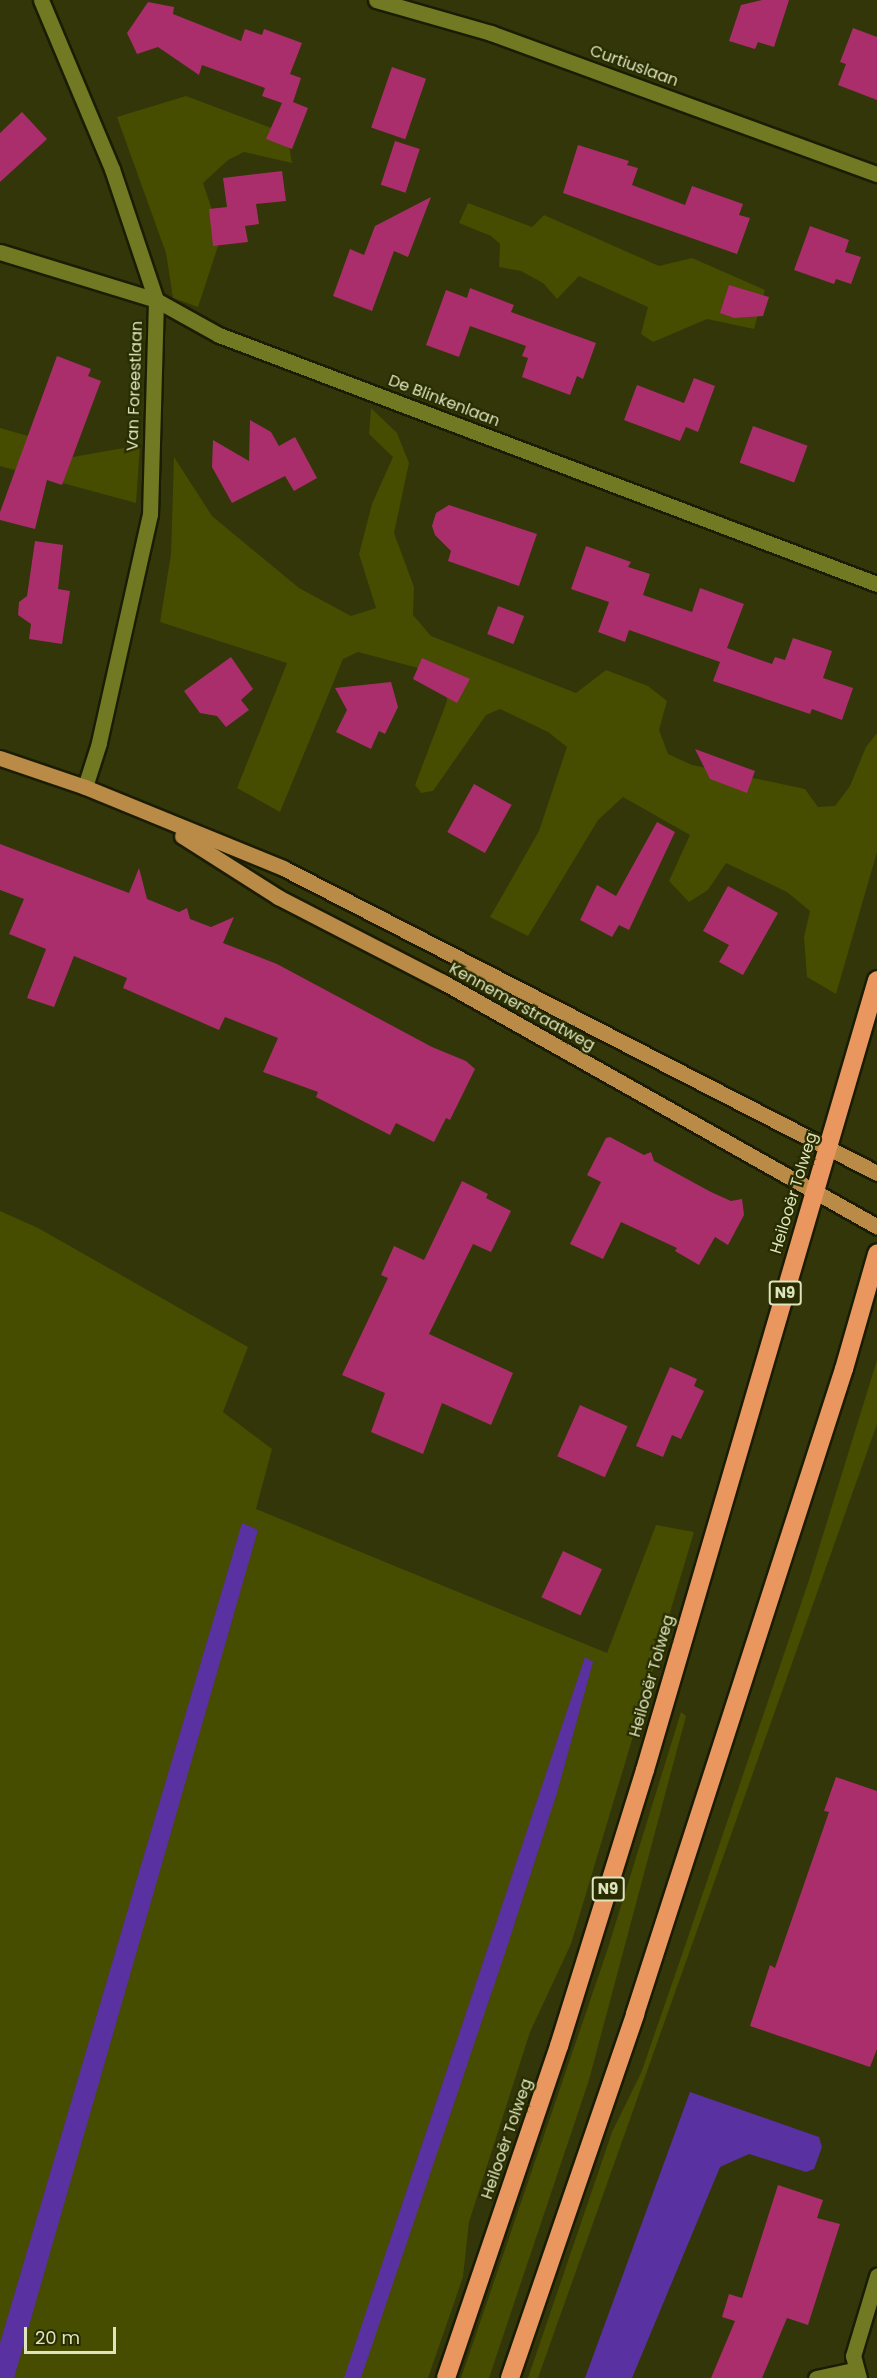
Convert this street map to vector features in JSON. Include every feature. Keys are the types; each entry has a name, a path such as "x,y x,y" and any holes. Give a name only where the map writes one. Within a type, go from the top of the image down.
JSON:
{"highway":[{"name":"Heilooër Tolweg","path":"446,2378 576,1991 877,980"},
{"path":"510,2378 639,2002 840,1380 877,1254"}],"main road":[{"name":"Kennemerstraatweg","path":"0,758 85,787 151,817 283,868 877,1173"},
{"name":"Kennemerstraatweg","path":"151,817 278,897 443,982 877,1227"}],"street":[{"name":"Van Foreestlaan","path":"42,0 112,169 156,300 150,514 99,743 85,787"},
{"name":"Curtiuslaan","path":"376,0 491,33 877,174"},
{"name":"De Blinkenlaan","path":"0,252 156,300 219,335 877,584"},
{"path":"816,2378 857,2374 856,2342 877,2276"}],"green space":[{"path":"186,96 287,134 292,163 244,152 228,160 203,183 221,237 198,307 173,298 166,253 117,117"},
{"path":"468,203 532,227 544,215 659,266 692,258 765,290 754,329 707,319 653,342 641,334 648,307 579,276 557,299 543,283 521,271 499,267 500,244 491,236 459,223"},
{"path":"371,408 397,433 409,463 394,533 414,587 413,615 431,636 576,693 606,670 648,686 667,701 659,730 668,754 692,765 805,789 818,807 835,806 850,786 866,747 877,733 877,852 836,994 807,977 804,937 810,911 787,892 726,863 708,890 689,902 669,881 690,835 623,797 598,820 528,936 490,917 539,831 567,747 548,732 500,709 486,715 433,791 421,793 415,785 447,701 447,683 433,672 358,652 343,659 280,812 237,788 287,663 160,622 171,554 174,457 212,516 299,588 351,616 376,608 359,554 372,504 393,457 369,434"},
{"path":"0,428 35,438 73,457 140,445 136,503 0,466"},
{"path":"0,1211 38,1228 248,1347 223,1412 272,1449 256,1509 607,1653 656,1525 694,1532 571,1944 530,2032 469,2222 463,2277 428,2378 0,2378"},
{"path":"877,1360 877,1424 538,2378 528,2378 612,2132 641,2073 685,1946 810,1577"},
{"path":"681,1712 686,1716 589,2080 489,2378 461,2378 608,1948"}],"shaded area":[{"path":"242,1523 258,1530 14,2378 0,2378 0,2343"},
{"path":"585,1657 593,1662 557,1793 506,1950 361,2378 344,2378"},
{"path":"690,2092 819,2137 822,2147 814,2169 806,2172 749,2154 720,2167 632,2378 585,2378"}],"building":[{"path":"762,0 789,0 774,47 758,42 755,49 729,41 741,5"},
{"path":"148,2 174,7 173,14 241,41 245,29 262,35 264,29 302,43 290,74 301,78 293,102 308,108 292,149 266,139 282,103 262,96 265,88 202,65 199,75 158,47 137,54 127,33"},
{"path":"853,28 877,37 877,100 838,85 846,64 840,62"},
{"path":"392,67 426,79 405,139 371,128"},
{"path":"22,112 47,139 0,182 0,133"},
{"path":"395,141 420,149 406,193 381,185"},
{"path":"578,145 629,161 627,165 638,168 632,185 685,205 692,186 743,204 739,215 750,218 737,254 563,193"},
{"path":"282,171 286,201 256,204 259,224 245,226 248,242 213,246 209,209 227,207 223,178"},
{"path":"431,197 408,257 394,251 372,311 333,296 350,249 364,255 375,226"},
{"path":"810,226 849,240 845,252 861,257 851,284 836,279 834,284 794,270"},
{"path":"729,285 769,297 763,316 734,318 720,313"},
{"path":"470,288 514,305 511,312 596,343 583,379 577,376 570,395 522,377 528,358 522,356 526,346 470,326 459,357 426,345 446,290 467,298"},
{"path":"57,356 91,369 88,376 101,381 62,485 47,480 35,529 0,520 0,512"},
{"path":"694,378 715,386 698,432 686,427 680,441 624,420 637,385 684,403"},
{"path":"250,420 271,432 279,446 295,437 317,478 294,491 285,476 232,503 212,467 213,440 249,461"},
{"path":"753,426 808,446 794,482 740,463"},
{"path":"449,505 537,534 519,586 448,561 451,551 435,535 432,526 436,513"},
{"path":"35,541 63,545 58,589 70,591 62,644 29,639 31,624 18,615 19,602 27,596"},
{"path":"586,546 631,562 628,567 650,574 643,595 692,612 700,588 744,604 727,648 772,664 775,657 785,660 793,638 832,651 823,678 853,688 842,720 812,709 810,714 713,681 720,662 629,630 625,642 598,632 609,602 571,589"},
{"path":"498,606 524,616 513,644 487,634"},
{"path":"231,657 253,689 241,700 249,710 226,727 217,716 200,713 184,691"},
{"path":"422,658 470,679 457,703 413,679"},
{"path":"391,682 398,707 385,734 379,731 371,749 336,732 347,710 335,688"},
{"path":"695,749 755,771 747,793 710,779"},
{"path":"474,784 512,805 485,853 447,832"},
{"path":"657,822 675,832 629,930 619,925 612,937 580,920 597,885 616,896"},
{"path":"0,844 129,893 139,868 147,899 179,912 187,908 190,919 211,927 234,917 223,943 277,964 432,1047 466,1061 475,1069 450,1120 446,1118 434,1142 396,1123 390,1135 316,1097 318,1092 263,1072 278,1038 225,1017 219,1030 123,988 127,978 74,956 54,1007 27,998 46,949 9,934 24,899 0,890"},
{"path":"728,886 778,913 743,975 719,962 729,945 703,931"},
{"path":"610,1137 644,1155 651,1152 654,1161 711,1192 731,1201 742,1199 744,1215 728,1245 715,1237 699,1265 675,1251 677,1248 621,1222 603,1259 570,1244 601,1182 587,1175 606,1138"},
{"path":"462,1181 488,1194 486,1198 511,1211 491,1252 473,1244 429,1334 513,1373 491,1425 442,1403 423,1454 371,1432 385,1393 342,1375 388,1278 381,1275 394,1246 424,1260"},
{"path":"670,1367 697,1379 694,1386 704,1391 681,1439 672,1435 663,1457 636,1446"},
{"path":"580,1405 628,1426 605,1477 557,1456"},
{"path":"563,1551 602,1569 580,1615 541,1597"},
{"path":"836,1777 877,1791 877,2049 870,2067 750,2026 770,1965 775,1968 829,1812 824,1811"},
{"path":"778,2185 823,2200 817,2218 840,2224 808,2325 787,2318 762,2378 711,2378 735,2321 722,2317 729,2294 742,2298"}]}
